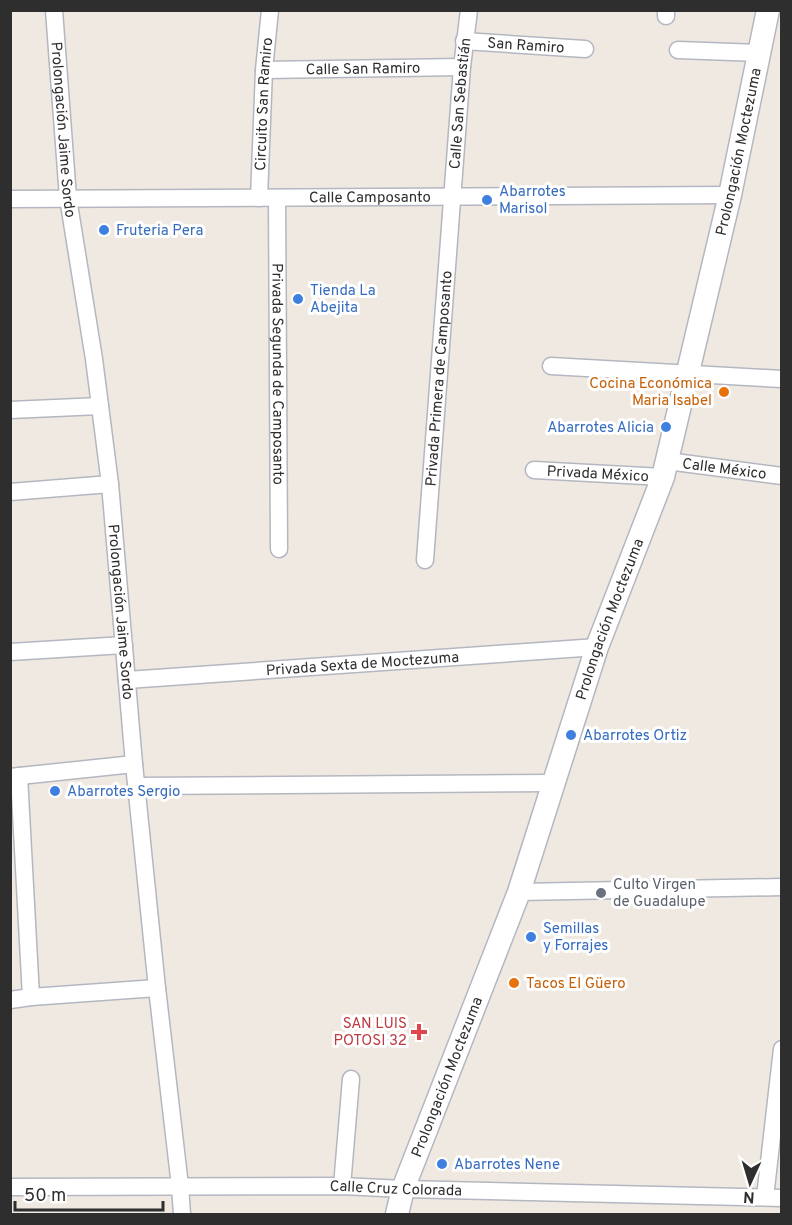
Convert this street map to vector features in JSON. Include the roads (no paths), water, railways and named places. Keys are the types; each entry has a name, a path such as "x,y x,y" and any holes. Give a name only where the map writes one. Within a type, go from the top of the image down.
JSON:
{"main road":[{"name":"Prolongación Moctezuma","path":"397,1215 404,1189 519,892 597,646 665,469 730,195 768,10"}],"street":[{"name":"Prolongación Jaime Sordo","path":"54,10 68,198 110,484 136,786 182,1215"},
{"name":"Circuito San Ramiro","path":"259,198 264,70 270,10"},
{"name":"Calle San Sebastián","path":"452,197 464,41 469,10"},
{"name":"San Ramiro","path":"464,41 585,49"},
{"path":"678,50 759,53"},
{"name":"Calle San Ramiro","path":"264,70 462,67"},
{"name":"Calle Camposanto","path":"10,199 730,195"},
{"name":"Privada Primera de Camposanto","path":"425,560 452,197"},
{"name":"Privada Segunda de Camposanto","path":"277,198 279,549"},
{"path":"551,366 782,379"},
{"path":"10,410 100,406"},
{"name":"Privada México","path":"534,470 665,469"},
{"name":"Calle México","path":"665,469 782,476"},
{"path":"10,492 110,484"},
{"path":"10,652 124,645"},
{"name":"Privada Sexta de Moctezuma","path":"127,680 597,646"},
{"path":"31,997 15,776 134,765"},
{"path":"136,786 554,783"},
{"path":"519,892 782,887"},
{"path":"10,999 157,988"},
{"path":"773,1197 782,1049"},
{"path":"342,1185 351,1079"},
{"name":"Calle Cruz Colorada","path":"10,1187 342,1185 404,1189 773,1197"}],"place":[{"name":"Abarrotes Marisol","path":"487,200"},
{"name":"Fruteria Pera","path":"104,230"},
{"name":"Tienda La Abejita","path":"298,299"},
{"name":"Cocina Económica Maria Isabel","path":"724,392"},
{"name":"Abarrotes Alicia","path":"666,427"},
{"name":"Abarrotes Ortiz","path":"571,735"},
{"name":"Abarrotes Sergio","path":"55,791"},
{"name":"Culto Virgen de Guadalupe","path":"601,893"},
{"name":"Semillas y Forrajes","path":"531,937"},
{"name":"Tacos El Güero","path":"514,983"},
{"name":"SAN LUIS POTOSI 32","path":"419,1032"},
{"name":"Abarrotes Nene","path":"442,1164"}]}
